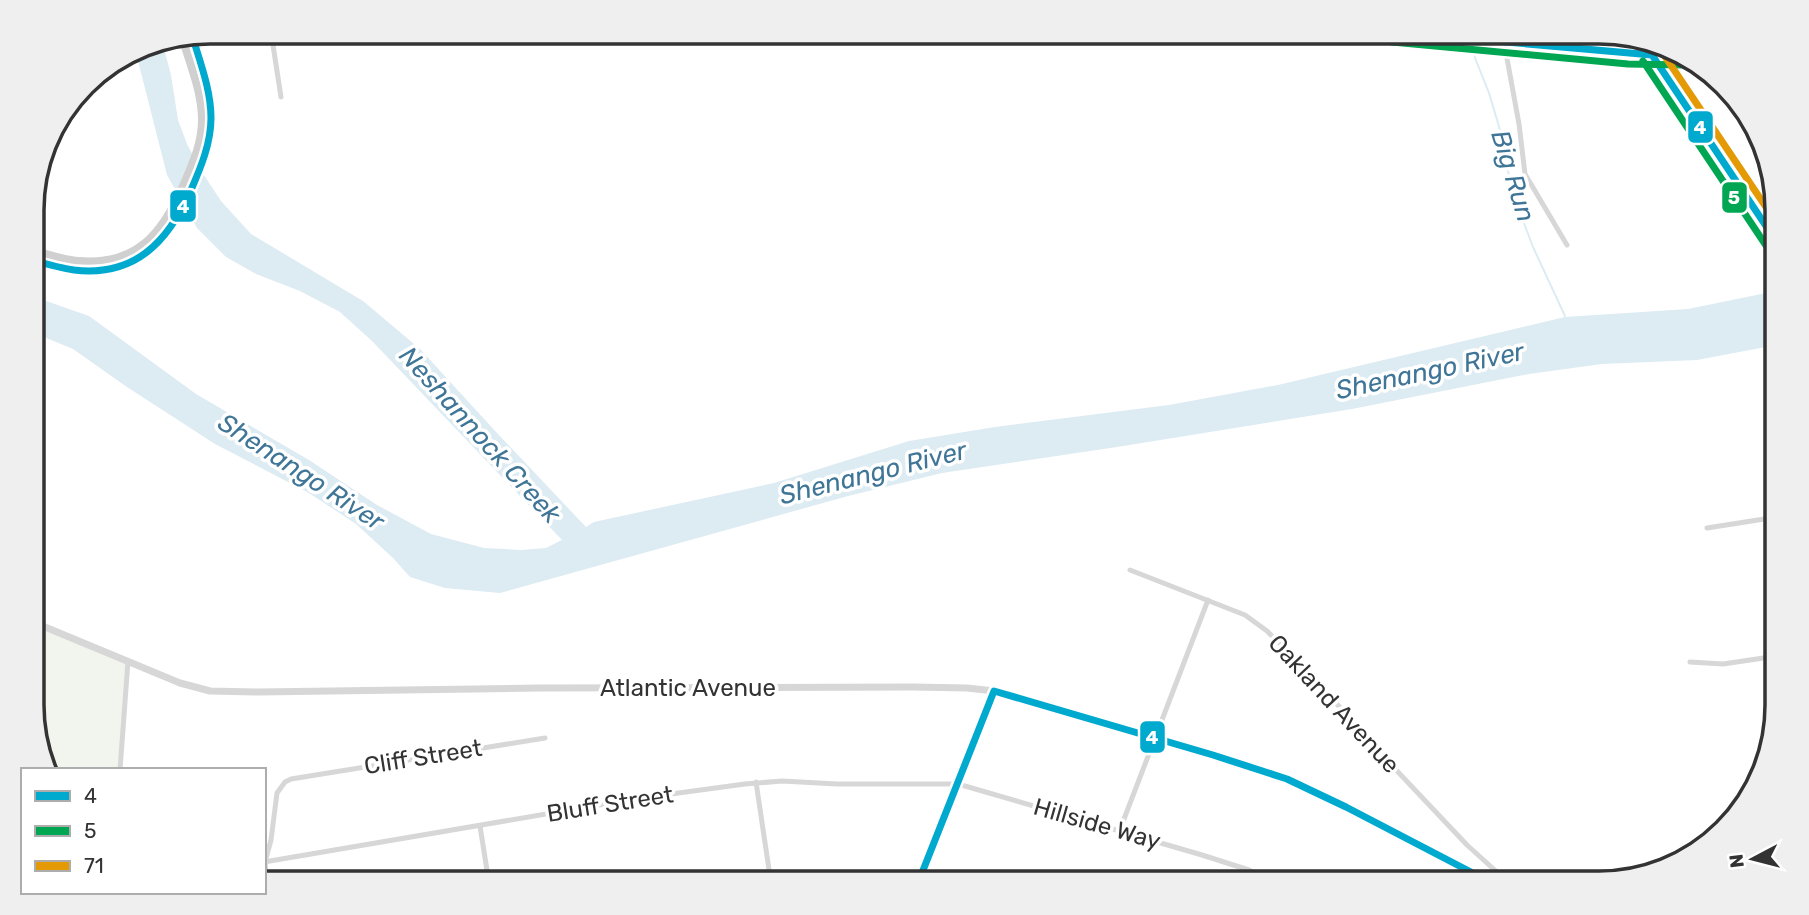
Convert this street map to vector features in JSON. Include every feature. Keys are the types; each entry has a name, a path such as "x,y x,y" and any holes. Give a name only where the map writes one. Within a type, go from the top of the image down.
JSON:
{"main road":[{"path":"1525,44 1658,55"},
{"path":"44,263 81,271 126,265 160,243 172,229 200,169 209,138 211,110 195,45"},
{"path":"44,253 81,261 100,261 122,256 139,247 159,230 170,215 195,158 201,127 196,82 185,46"},
{"path":"1652,55 1765,224"}],"street":[{"path":"273,44 281,97"},
{"path":"1504,44 1525,174 1567,245"},
{"path":"1618,53 1630,47"},
{"path":"1707,528 1765,519"},
{"name":"Oakland Avenue","path":"1130,570 1245,615 1267,631 1314,678 1466,845 1495,871"},
{"path":"1119,832 1208,600"},
{"name":"Atlantic Avenue","path":"44,627 194,688 225,691 913,687 994,691 1277,776 1339,803 1469,871"},
{"path":"1690,662 1723,664 1765,658"},
{"path":"120,768 128,662"},
{"path":"922,871 994,691"},
{"name":"Cliff Street","path":"266,858 277,793 285,782 291,779 545,738"},
{"path":"756,782 769,871"},
{"name":"Bluff Street","path":"266,862 634,799 756,782 958,783"},
{"name":"Hillside Way","path":"958,783 1251,871"},
{"path":"480,826 487,871"}],"shaded area":[{"path":"44,626 128,661 120,768 56,768 45,727"}],"water":[{"path":"164,50 178,120 200,169 221,201 251,234 363,301 420,349 586,527 594,522 774,483 909,441 1169,405 1278,385 1565,317 1688,309 1765,293 1765,347 1697,360 1602,364 1529,374 1352,409 942,473 848,496 500,593 445,588 410,577 356,524 309,493 215,444 73,349 44,337 44,300 89,316 196,394 309,460 377,505 431,534 484,548 522,550 546,548 562,540 372,341 340,312 300,291 256,274 226,257 197,228 167,175 138,60"}],"waterway":[{"name":"Big Run","path":"1473,44 1475,58 1503,140 1511,189 1533,247 1565,316"}],"transit line":[{"name":"5","path":"1413,44 1628,64 1680,65"},
{"name":"4","path":"1528,44 1652,55 1765,224"},
{"name":"4","path":"44,263 74,270 115,268 147,252 172,225 198,173 211,127 207,87 195,45"},
{"name":"71","path":"1666,58 1765,205"},
{"name":"5","path":"1643,61 1765,244"},
{"name":"4","path":"923,871 994,691 1287,779 1469,871"}],"water label":[{"name":"Shenango River","path":"1430,371"},
{"name":"Neshannock Creek","path":"480,435"},
{"name":"Shenango River","path":"301,472"},
{"name":"Shenango River","path":"873,473"}]}
